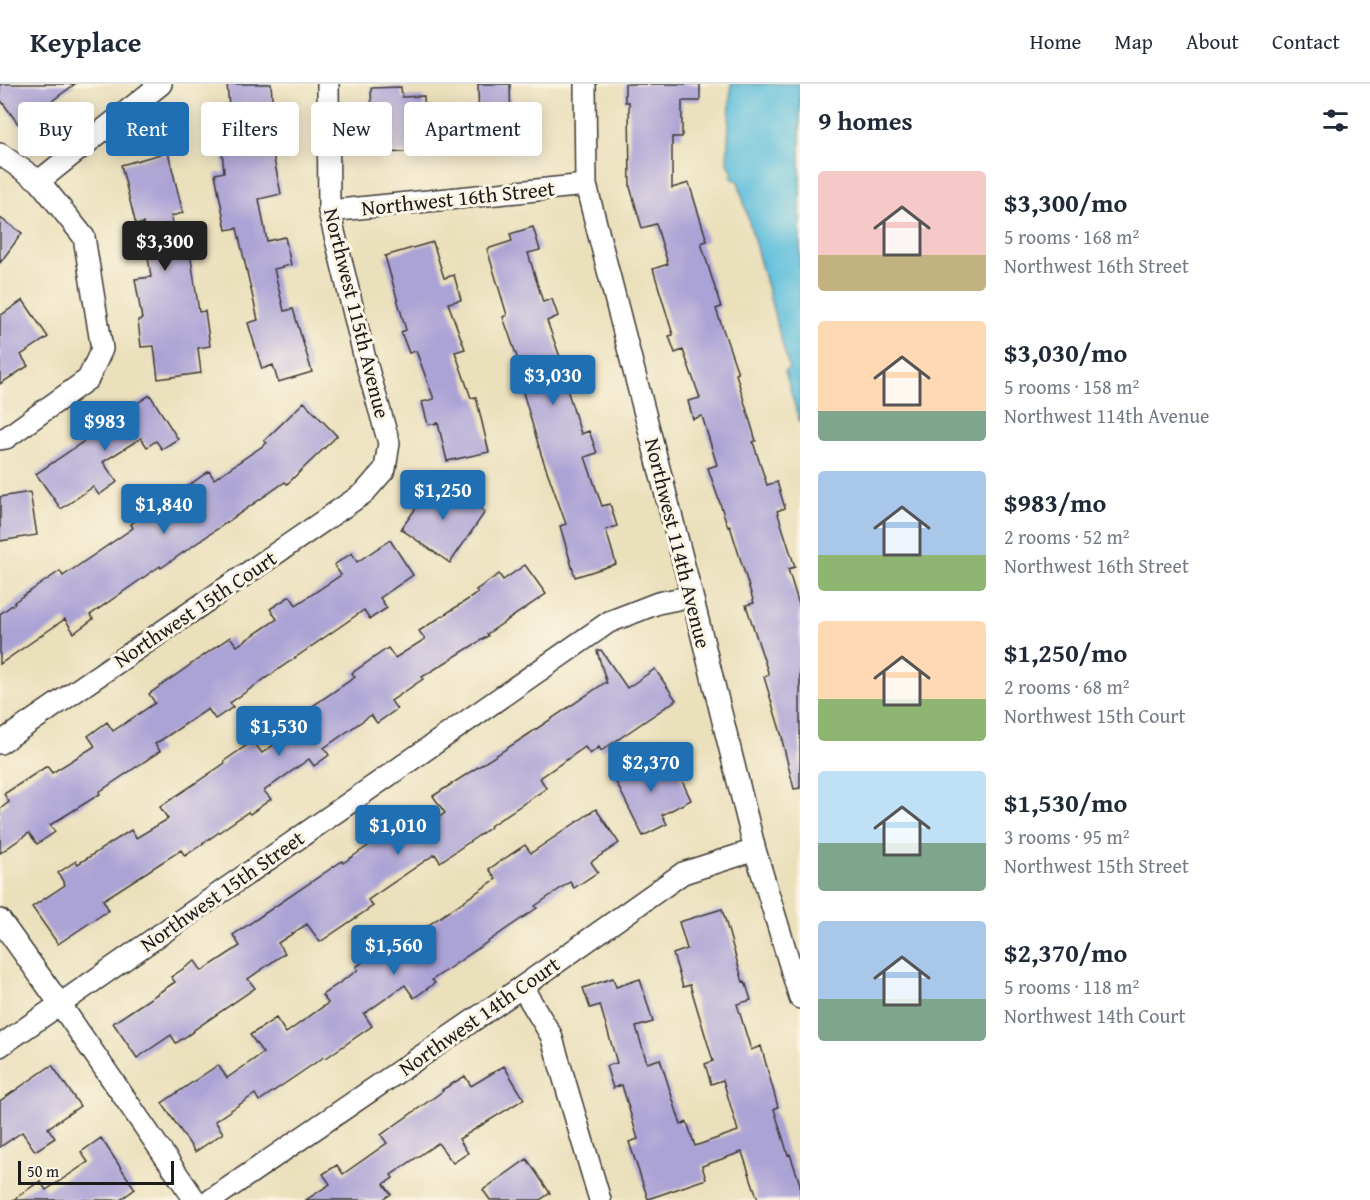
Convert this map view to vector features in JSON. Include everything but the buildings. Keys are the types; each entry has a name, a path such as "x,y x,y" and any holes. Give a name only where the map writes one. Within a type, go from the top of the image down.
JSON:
{"street":[{"path":"39,181 161,84"},
{"name":"Northwest 115th Avenue","path":"328,84 329,211 365,359 389,443 385,469"},
{"name":"Northwest 114th Avenue","path":"585,84 586,185 755,850 800,998"},
{"path":"0,154 39,181 84,237 102,349 88,380 3,438"},
{"name":"Northwest 16th Street","path":"329,211 586,185"},
{"name":"Northwest 15th Court","path":"0,743 364,493 385,469"},
{"name":"Northwest 15th Street","path":"0,1046 609,622 658,603 692,596"},
{"name":"Northwest 14th Court","path":"211,1200 522,987 683,873 755,850"},
{"path":"0,920 195,1200"},
{"path":"522,987 551,1035 600,1200"}],"water":[{"path":"731,84 800,84 800,424 785,371 789,368 738,181 732,178 732,170 727,162"}]}
